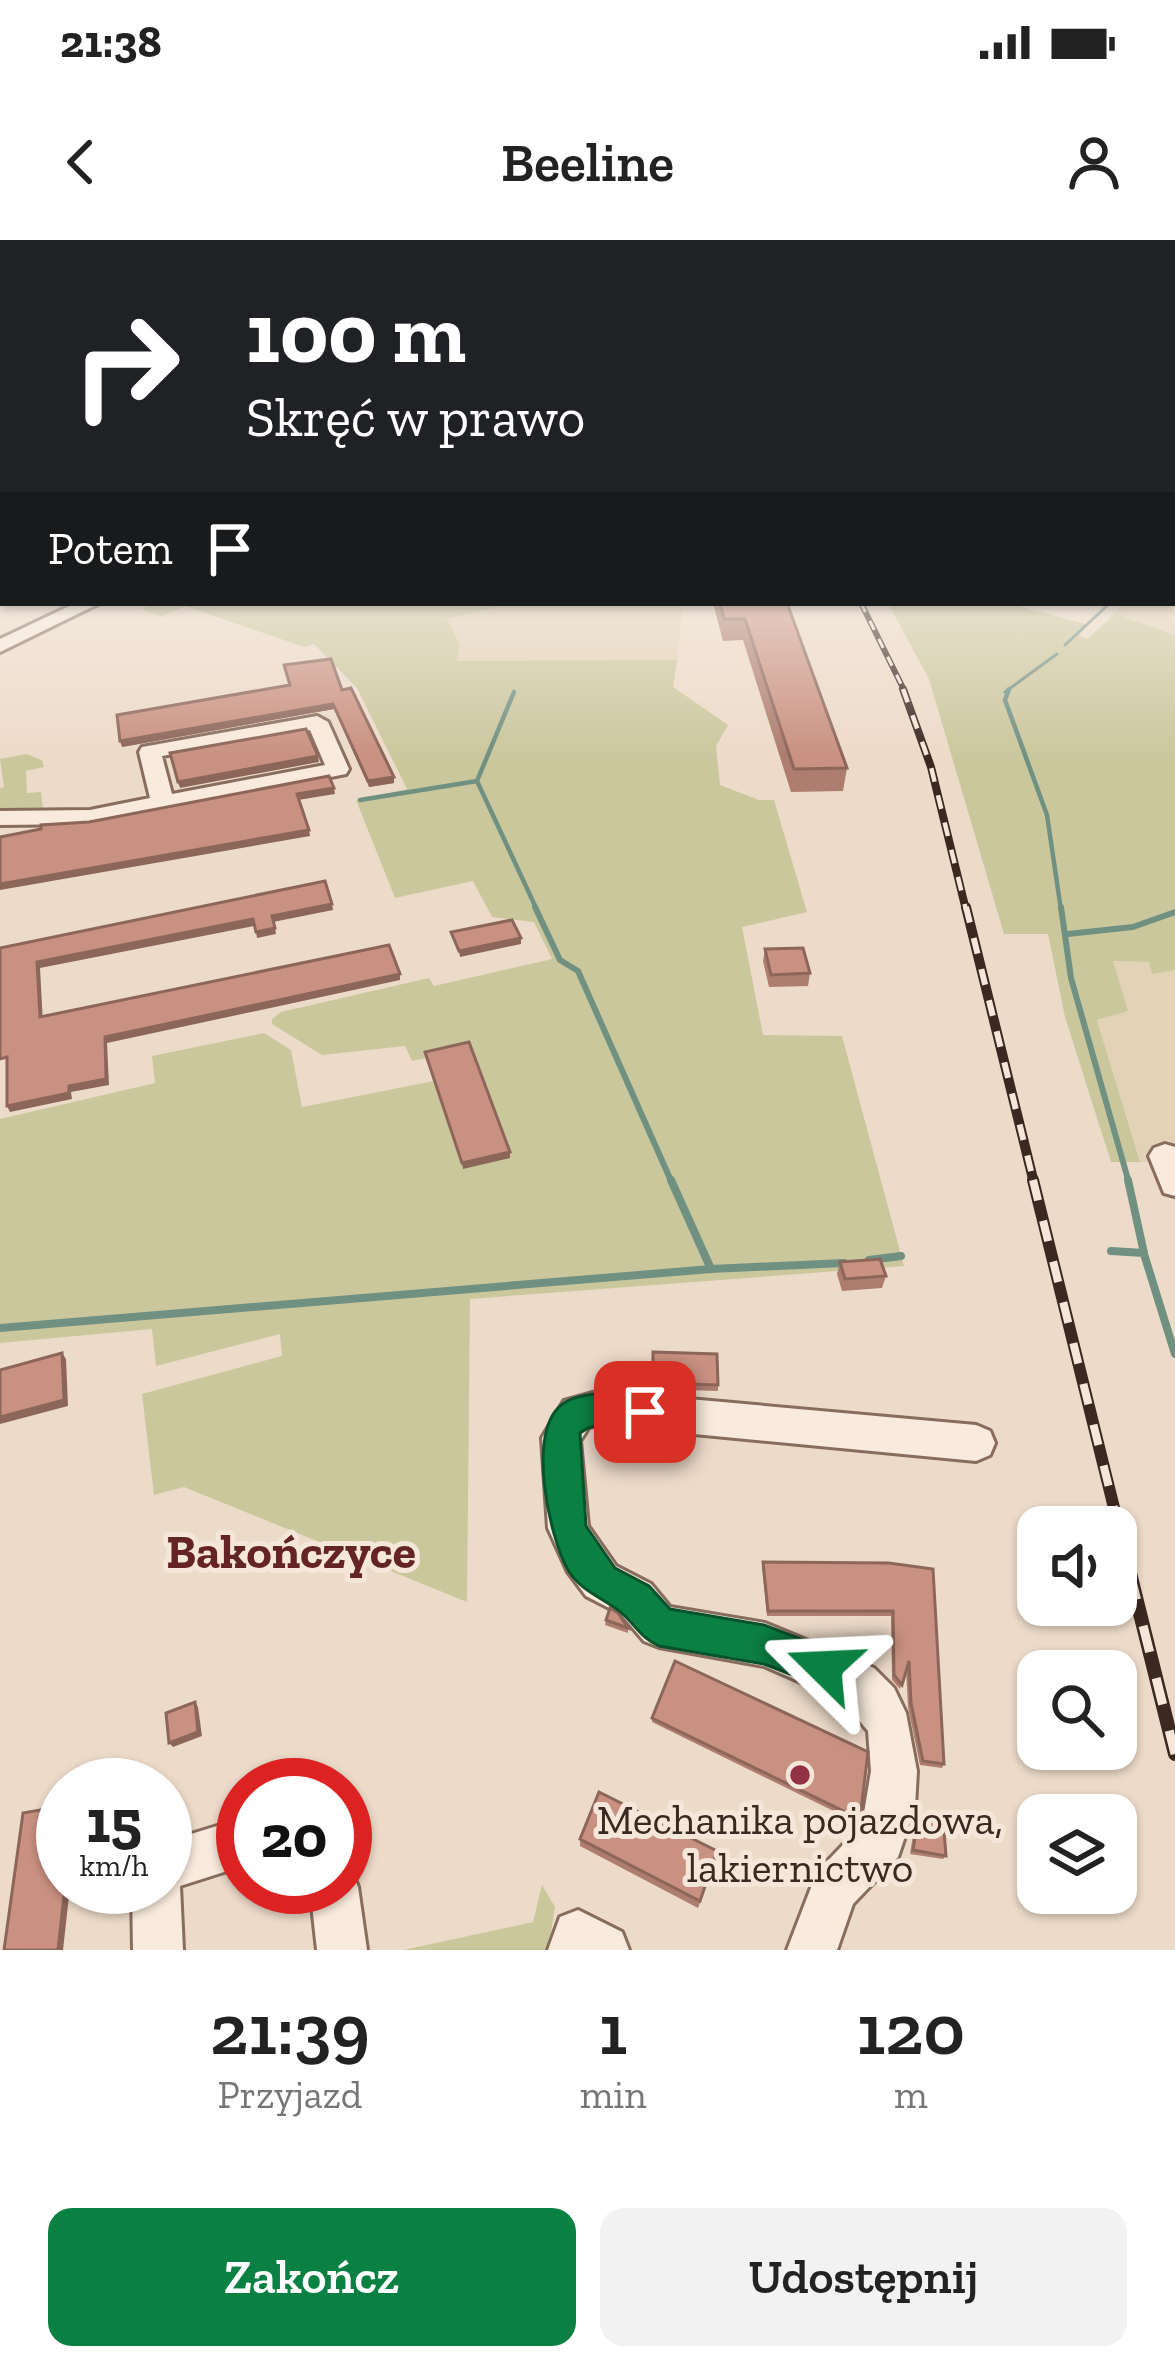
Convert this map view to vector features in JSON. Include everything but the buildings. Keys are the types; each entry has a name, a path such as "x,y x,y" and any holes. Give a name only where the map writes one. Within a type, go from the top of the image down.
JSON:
{"street":[{"path":"0,646 85,606"},
{"path":"40,627 53,632 109,606"},
{"path":"0,818 90,817 338,770 316,722 150,752 163,803"},
{"path":"812,1950 834,1889 881,1840 892,1807 895,1771 890,1729 878,1704 858,1684 764,1645 659,1626 636,1599 601,1581 582,1558 568,1528 561,1438 577,1413 600,1408 976,1442"},
{"path":"157,1914 158,1950"},
{"path":"337,1914 342,1950"},
{"path":"573,1950 578,1935 604,1950"}],"shaded area":[{"path":"148,606 185,606 162,617 142,609"},
{"path":"185,606 500,606 447,619 460,645 456,661 677,660 673,687 728,725 716,746 720,785 759,800 774,800 807,912 742,927 763,1035 842,1036 904,1266 470,1299 467,1602 184,1487 154,1495 142,1394 282,1356 280,1334 156,1366 152,1329 0,1343 0,1119 155,1083 152,1056 264,1033 291,1050 302,1107 434,1081 469,1049 412,1061 405,1046 322,1055 272,1024 272,1019 281,1012 429,978 434,986 552,959 534,922 492,917 473,881 395,898 356,800 407,789 357,688 314,644 304,647"},
{"path":"500,606 683,606 677,660 455,661 446,619"},
{"path":"890,606 1018,606 1086,624 1079,636 1087,639 1115,614 1175,635 1175,970 1152,974 1149,962 1113,961 1128,1011 1097,1020 1140,1162 1111,1162 1065,1017 1048,934 1004,934 929,679"},
{"path":"1122,606 1174,606 1175,635 1115,614"},
{"path":"26,754 42,760 44,767 26,771 27,793 41,792 43,810 0,813 0,788 4,787 0,759"},
{"path":"1112,961 1149,962 1153,974 1175,970 1175,1162 1140,1162 1097,1019 1127,1010"},
{"path":"542,1885 555,1907 548,1950 403,1950 533,1922"}],"waterway":[{"path":"1065,645 1107,606"},
{"path":"1009,689 1057,654"},
{"path":"1005,692 1009,689"},
{"path":"1009,689 1005,700 1047,815 1061,910"},
{"path":"477,781 514,692"},
{"path":"360,800 477,781"},
{"path":"477,781 537,910"},
{"path":"535,907 560,960 578,971 672,1183"},
{"path":"1061,907 1071,978 1129,1183"},
{"path":"1068,934 1133,927 1175,912"},
{"path":"671,1180 711,1269"},
{"path":"1111,1251 1144,1253 1128,1180"},
{"path":"1144,1254 1175,1354"},
{"path":"869,1260 901,1256"},
{"path":"711,1269 844,1263"},
{"path":"0,1328 711,1269"}],"railway":[{"path":"862,606 905,692"},
{"path":"903,689 931,767 966,910"},
{"path":"966,907 1034,1183"},
{"path":"1033,1180 1114,1506"},
{"path":"1137,1601 1175,1754"}],"place":[{"name":"Mechanika pojazdowa, lakiernictwo","path":"800,1775"}],"district":[{"name":"Bakończyce","path":"291,1551"}],"route":[{"path":"645,1412 600,1408 577,1413 567,1423 561,1438 568,1528 582,1558 601,1581 636,1599 659,1626 764,1645 824,1667"}]}
